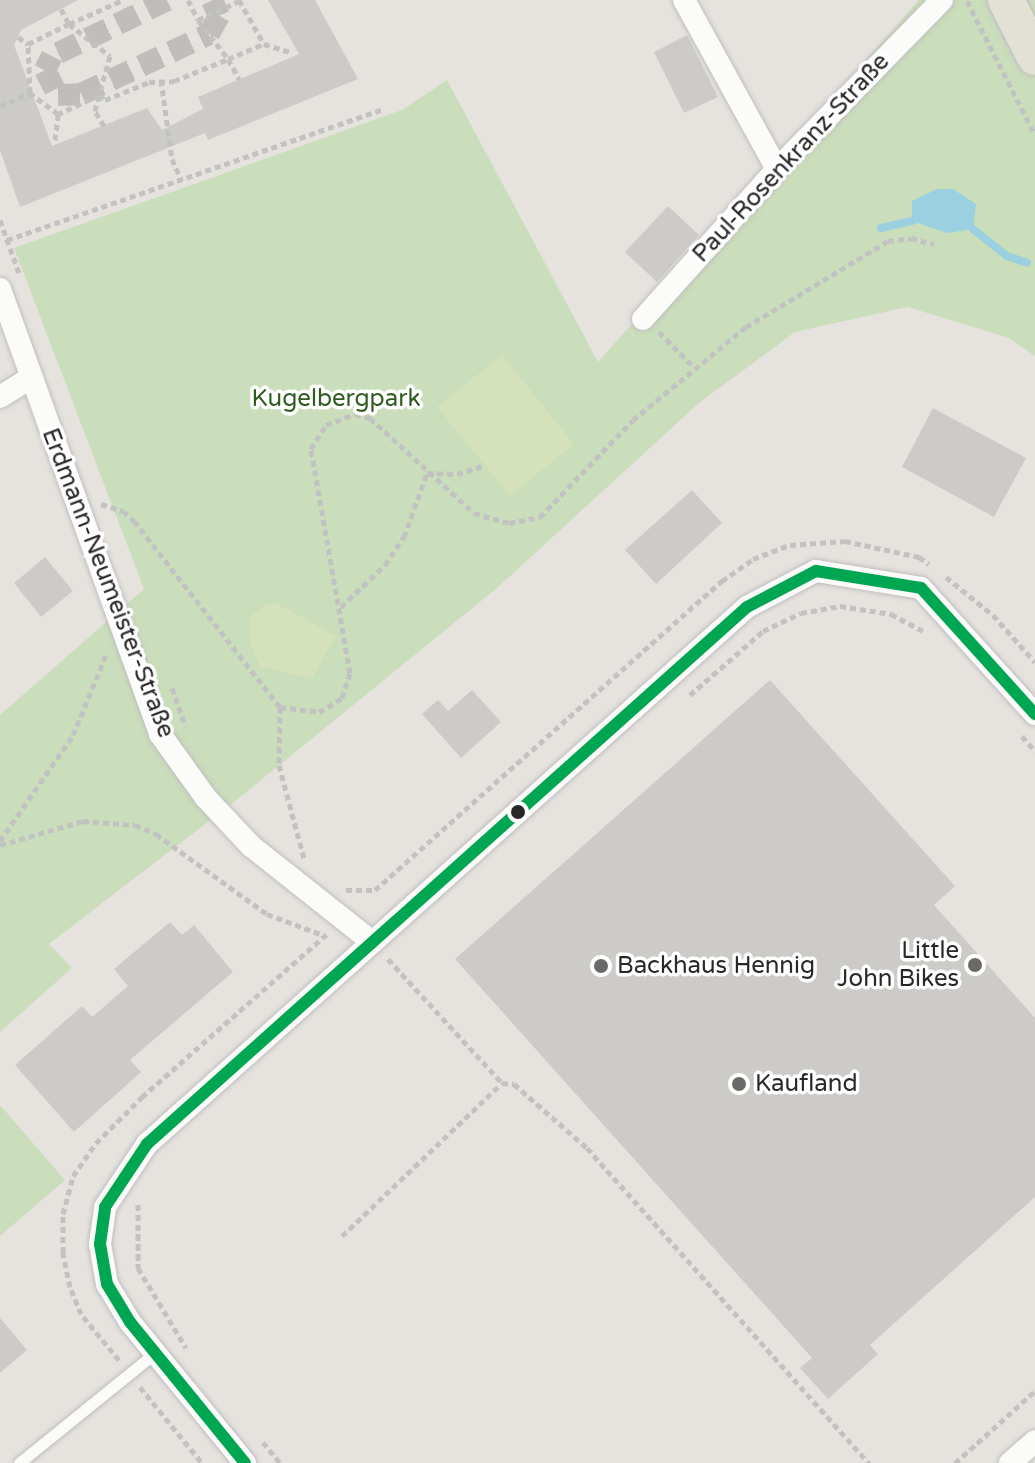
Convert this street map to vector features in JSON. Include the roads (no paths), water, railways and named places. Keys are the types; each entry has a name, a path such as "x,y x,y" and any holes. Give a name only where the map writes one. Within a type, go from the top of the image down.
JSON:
{"main road":[{"path":"1006,0 1035,57"}],"street":[{"path":"684,0 777,169"},
{"name":"Paul-Rosenkranz-Straße","path":"651,326 777,169 942,0"},
{"name":"Erdmann-Neumeister-Straße","path":"0,289 160,734 206,798 251,846 372,942"},
{"path":"0,397 31,378"},
{"path":"245,1463 155,1353 107,1284 100,1244 105,1207 147,1144 747,607 816,571 921,588 1035,714"},
{"path":"1010,1463 1035,1441"}],"lane":[{"path":"19,1463 155,1353"}],"water":[{"path":"937,189 953,189 976,204 973,229 947,233 912,221 912,201"}],"waterway":[{"path":"881,228 912,221"},
{"path":"973,229 1007,256 1027,263"}],"tunnel":[{"path":"167,0 52,56 45,70 58,95 81,94 209,34 219,16 212,0"}],"place":[{"name":"Little John Bikes","path":"975,965"},
{"name":"Backhaus Hennig","path":"601,966"},
{"name":"Kaufland","path":"739,1084"}],"park label":[{"name":"Kugelbergpark","path":"336,399"}]}
